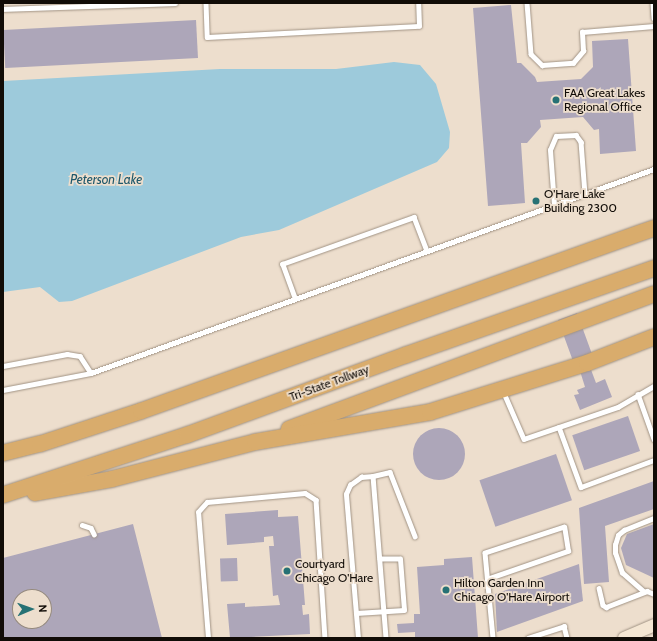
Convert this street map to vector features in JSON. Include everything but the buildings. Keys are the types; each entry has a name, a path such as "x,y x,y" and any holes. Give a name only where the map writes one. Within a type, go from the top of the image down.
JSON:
{"highway":[{"path":"3,453 40,444 141,411 654,228"},
{"name":"Tri-State Tollway","path":"3,495 187,435 406,354 654,268"},
{"path":"255,442 654,294"},
{"path":"3,499 112,479 255,442 423,413 588,363 654,337"}],"main road":[{"path":"624,638 654,626"}],"lane":[{"path":"3,9 175,3"},
{"path":"206,3 208,37 419,26 418,3"},
{"path":"527,3 531,54 542,65 573,63 583,51 582,32 654,26"},
{"path":"653,3 654,18"},
{"path":"554,205 550,150 556,136 576,135 581,142 585,194"},
{"path":"3,390 91,373 654,169"},
{"path":"295,299 282,264 414,217 427,251"},
{"path":"3,366 67,354 80,356 91,373"},
{"path":"503,390 524,439 618,407 654,386"},
{"path":"638,394 654,439"},
{"path":"559,427 581,487 654,460"},
{"path":"358,638 346,494 350,485 361,477 390,472 416,536"},
{"path":"373,476 386,638"},
{"path":"208,638 198,512 207,502 305,493 316,500 325,638"},
{"path":"644,592 622,573 615,545 618,535 624,530 654,518"},
{"path":"82,525 91,528 94,534"},
{"path":"487,579 568,551 564,526 485,553 487,579 493,638"},
{"path":"356,613 384,610 404,610 400,559 380,560"},
{"path":"599,588 602,605 606,607 644,592 649,591 654,594"},
{"path":"528,638 564,626 567,638"}],"water":[{"name":"Peterson Lake","path":"394,62 420,65 436,84 450,132 449,148 437,162 279,230 241,237 72,301 59,302 40,287 3,292 3,81 220,69 336,69"}],"place":[{"name":"FAA Great Lakes Regional Office","path":"556,100"},
{"name":"O'Hare Lake Building 2300","path":"536,201"},
{"name":"Courtyard Chicago O'Hare","path":"287,571"},
{"name":"Hilton Garden Inn Chicago O'Hare Airport","path":"446,590"}]}
